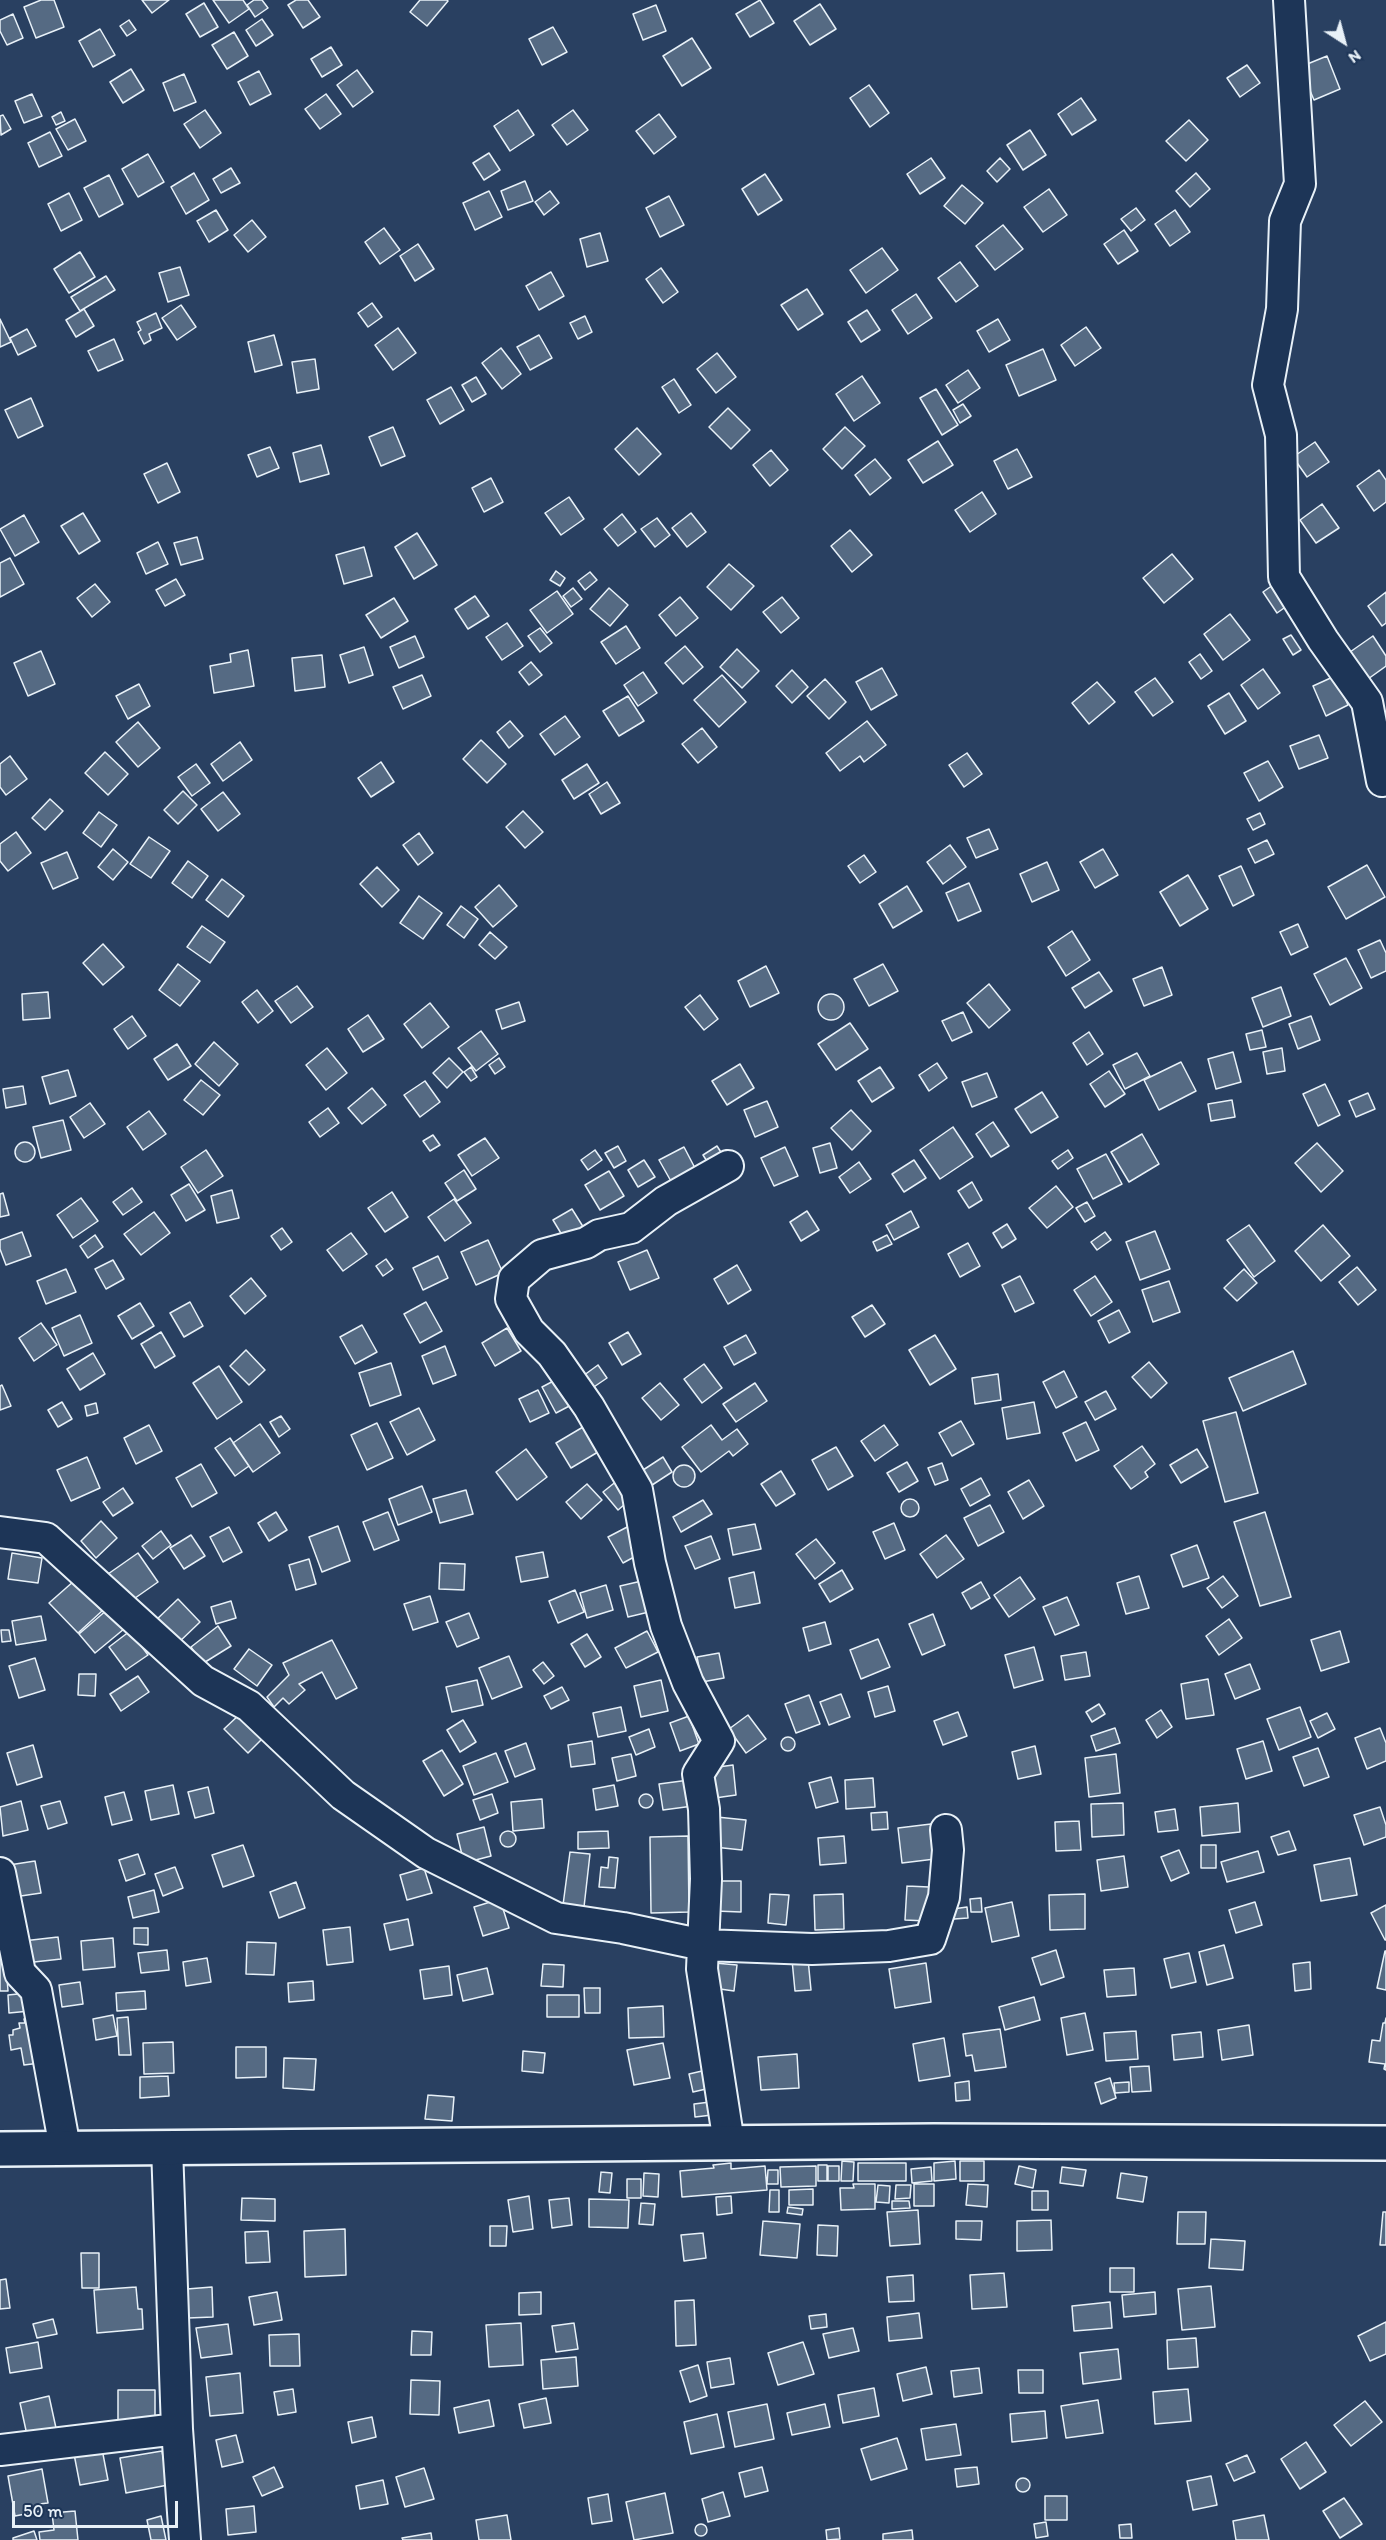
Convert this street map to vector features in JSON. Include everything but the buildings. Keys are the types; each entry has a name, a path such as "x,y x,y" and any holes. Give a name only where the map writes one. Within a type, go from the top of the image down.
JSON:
{"highway":[{"path":"0,2149 729,2143 1386,2143"}],"street":[{"path":"1289,0 1300,184 1285,221 1282,309 1268,385 1281,435 1284,577 1323,640 1367,702 1382,781 1386,778"},
{"path":"728,1166 666,1201 631,1228 599,1235 586,1243 542,1255 514,1279 511,1299 529,1331 552,1354 589,1407 638,1490 650,1563 666,1626 688,1683 719,1741 698,1774 705,1821 706,1879 702,1969 729,2143"},
{"path":"0,1532 46,1538 202,1681 249,1706 343,1795 426,1853 556,1918 623,1928 703,1946 812,1949 889,1946 930,1939 944,1897 948,1850 946,1830"},
{"path":"0,1873 3,1912 20,1973 36,1990 65,2148"},
{"path":"167,2147 177,2429 185,2540"},
{"path":"0,2450 177,2429"}]}
